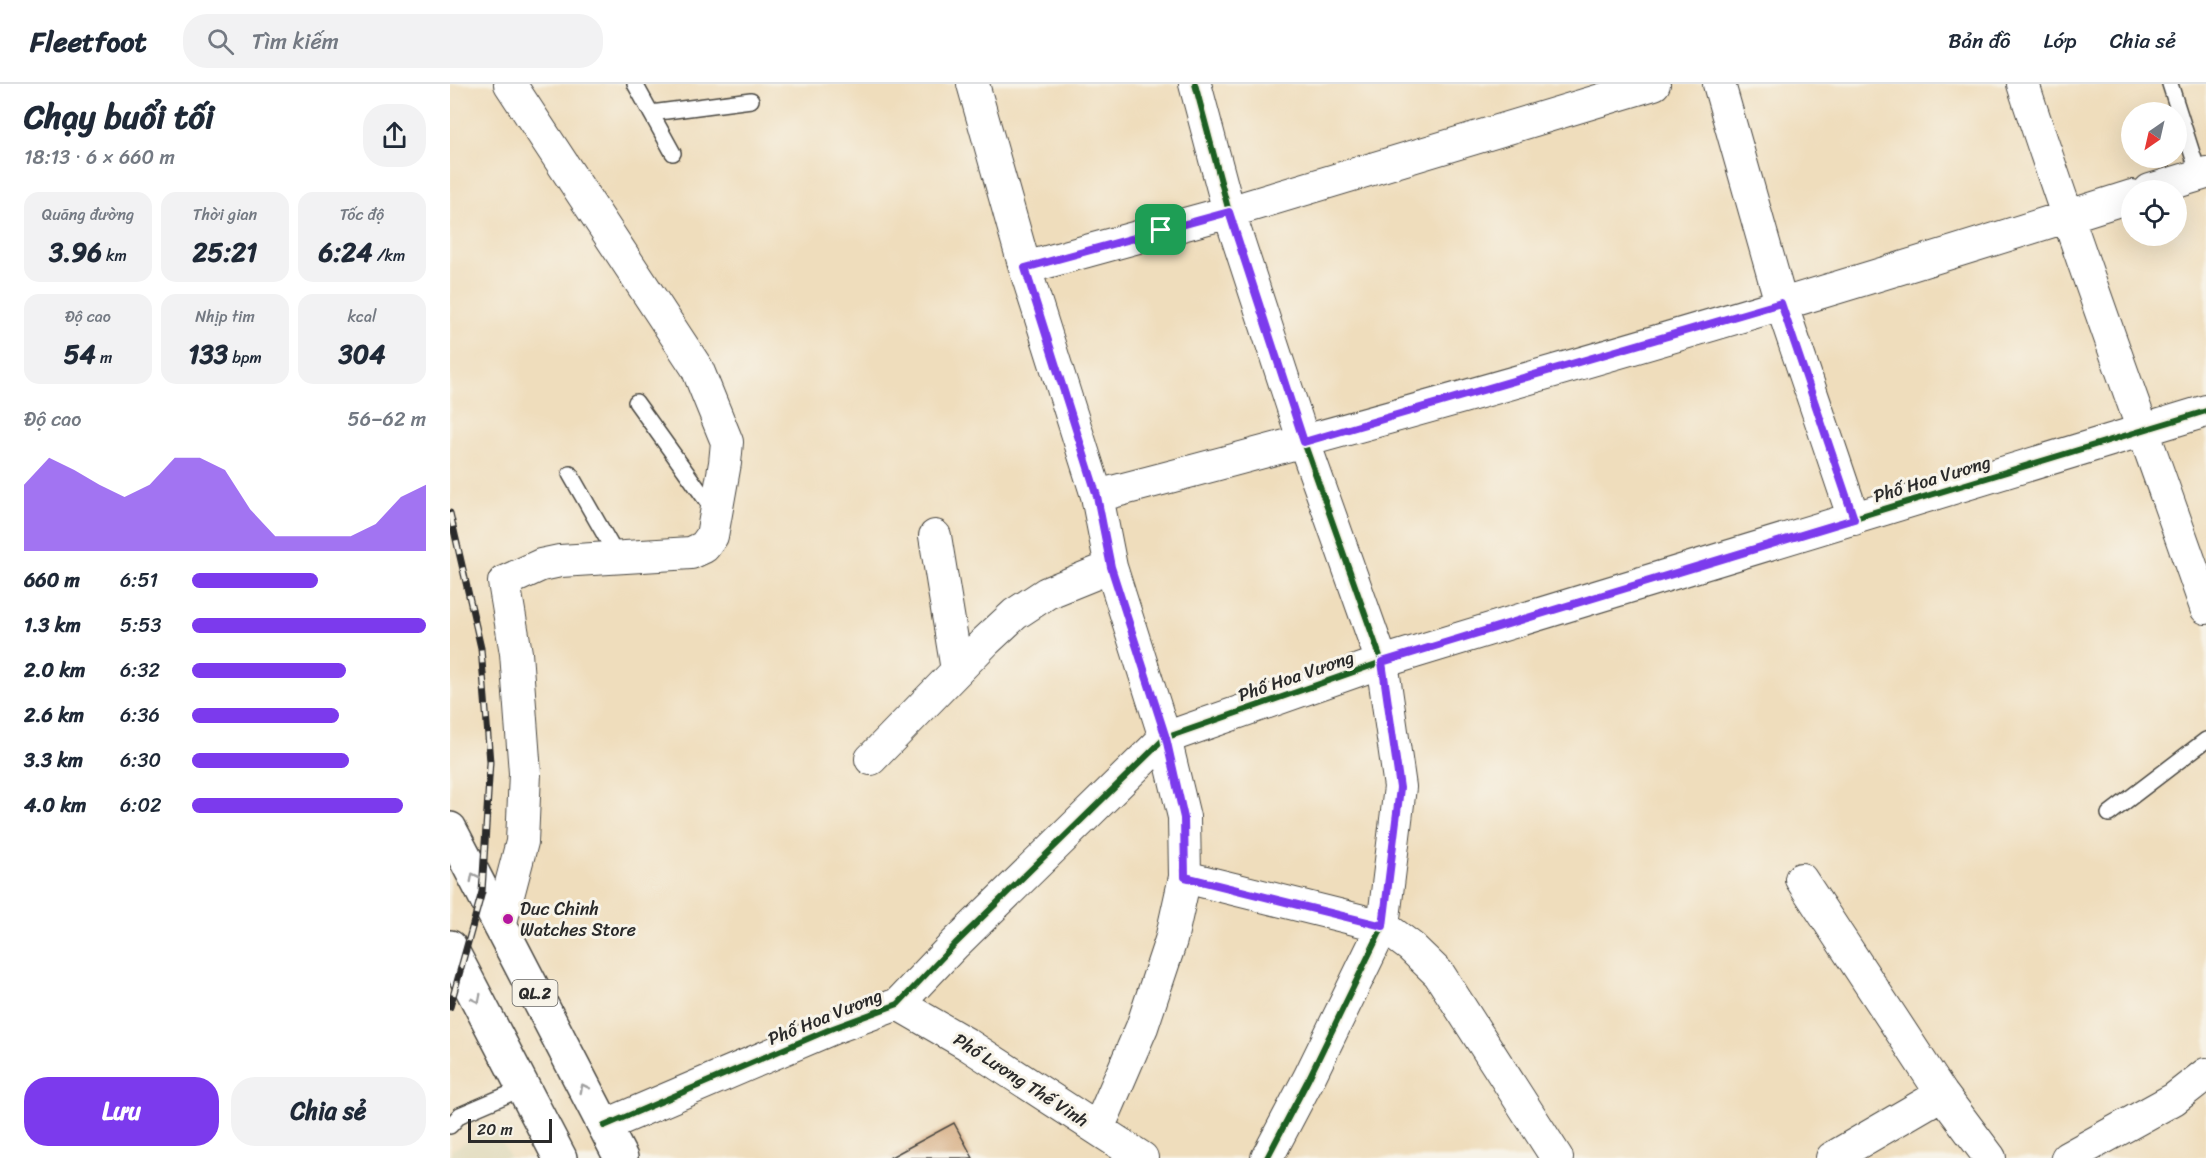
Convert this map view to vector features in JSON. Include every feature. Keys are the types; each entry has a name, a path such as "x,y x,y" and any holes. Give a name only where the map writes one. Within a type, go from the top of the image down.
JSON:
{"main road":[{"name":"QL.2","path":"450,829 621,1158"},
{"path":"450,947 560,1158"}],"street":[{"path":"500,926 522,842 525,773 516,653 504,582 541,565 560,561 691,553 704,547 712,536 727,442 697,369 510,84"},
{"path":"973,84 1025,268 1097,496 1111,567 1166,738 1184,818 1185,877 1171,940 1142,1027 1098,1129"},
{"path":"1196,84 1229,212 1304,442 1382,662 1400,788 1383,926 1267,1158"},
{"path":"1025,268 1229,212 1654,84"},
{"path":"1719,84 1781,303 1854,519"},
{"path":"2023,84 2066,217 2206,608"},
{"path":"2183,180 2203,174"},
{"path":"1097,496 1304,442 1781,303 2121,200"},
{"name":"Phố Hoa Vương","path":"604,1126 833,1028 898,1004 955,944 1166,738 1382,662 2206,411"},
{"path":"935,536 957,670"},
{"path":"871,759 1015,614 1047,593 1111,567"},
{"path":"1185,877 1383,926 1412,947 1439,974 1557,1158"},
{"path":"1801,879 1942,1094 1990,1158"},
{"name":"Phố Lương Thế Vinh","path":"898,1004 967,1044 1142,1158"},
{"path":"2067,1158 2174,1099 2206,1074"},
{"path":"1832,1158 1942,1094"}],"lane":[{"path":"635,84 673,153"},
{"path":"2170,84 2203,174"},
{"path":"651,113 751,100"},
{"path":"636,402 716,513"},
{"path":"570,474 618,558"},
{"path":"2109,814 2206,740"},
{"path":"450,1126 460,1115 523,1088"}],"shaded area":[{"path":"494,1127 510,1158 450,1158 452,1150"}],"building":[{"path":"954,1123 973,1158 889,1158"}],"railway":[{"path":"450,513 481,648 490,762 482,892 450,1007"}],"cycle path":[{"path":"1195,84 1229,212 1304,442 1382,662 1400,787 1383,926 1267,1158"},
{"path":"604,1126 833,1028 898,1004 955,944 1165,738 1382,662 2206,411"}],"place":[{"name":"Duc Chinh Watches Store","path":"508,919"}],"route":[{"path":"1229,212 1304,442 1781,303 1854,519 1382,662 1400,788 1383,926 1185,877 1184,818 1166,738 1111,567 1097,496 1025,268 1161,230 1229,212"}]}
